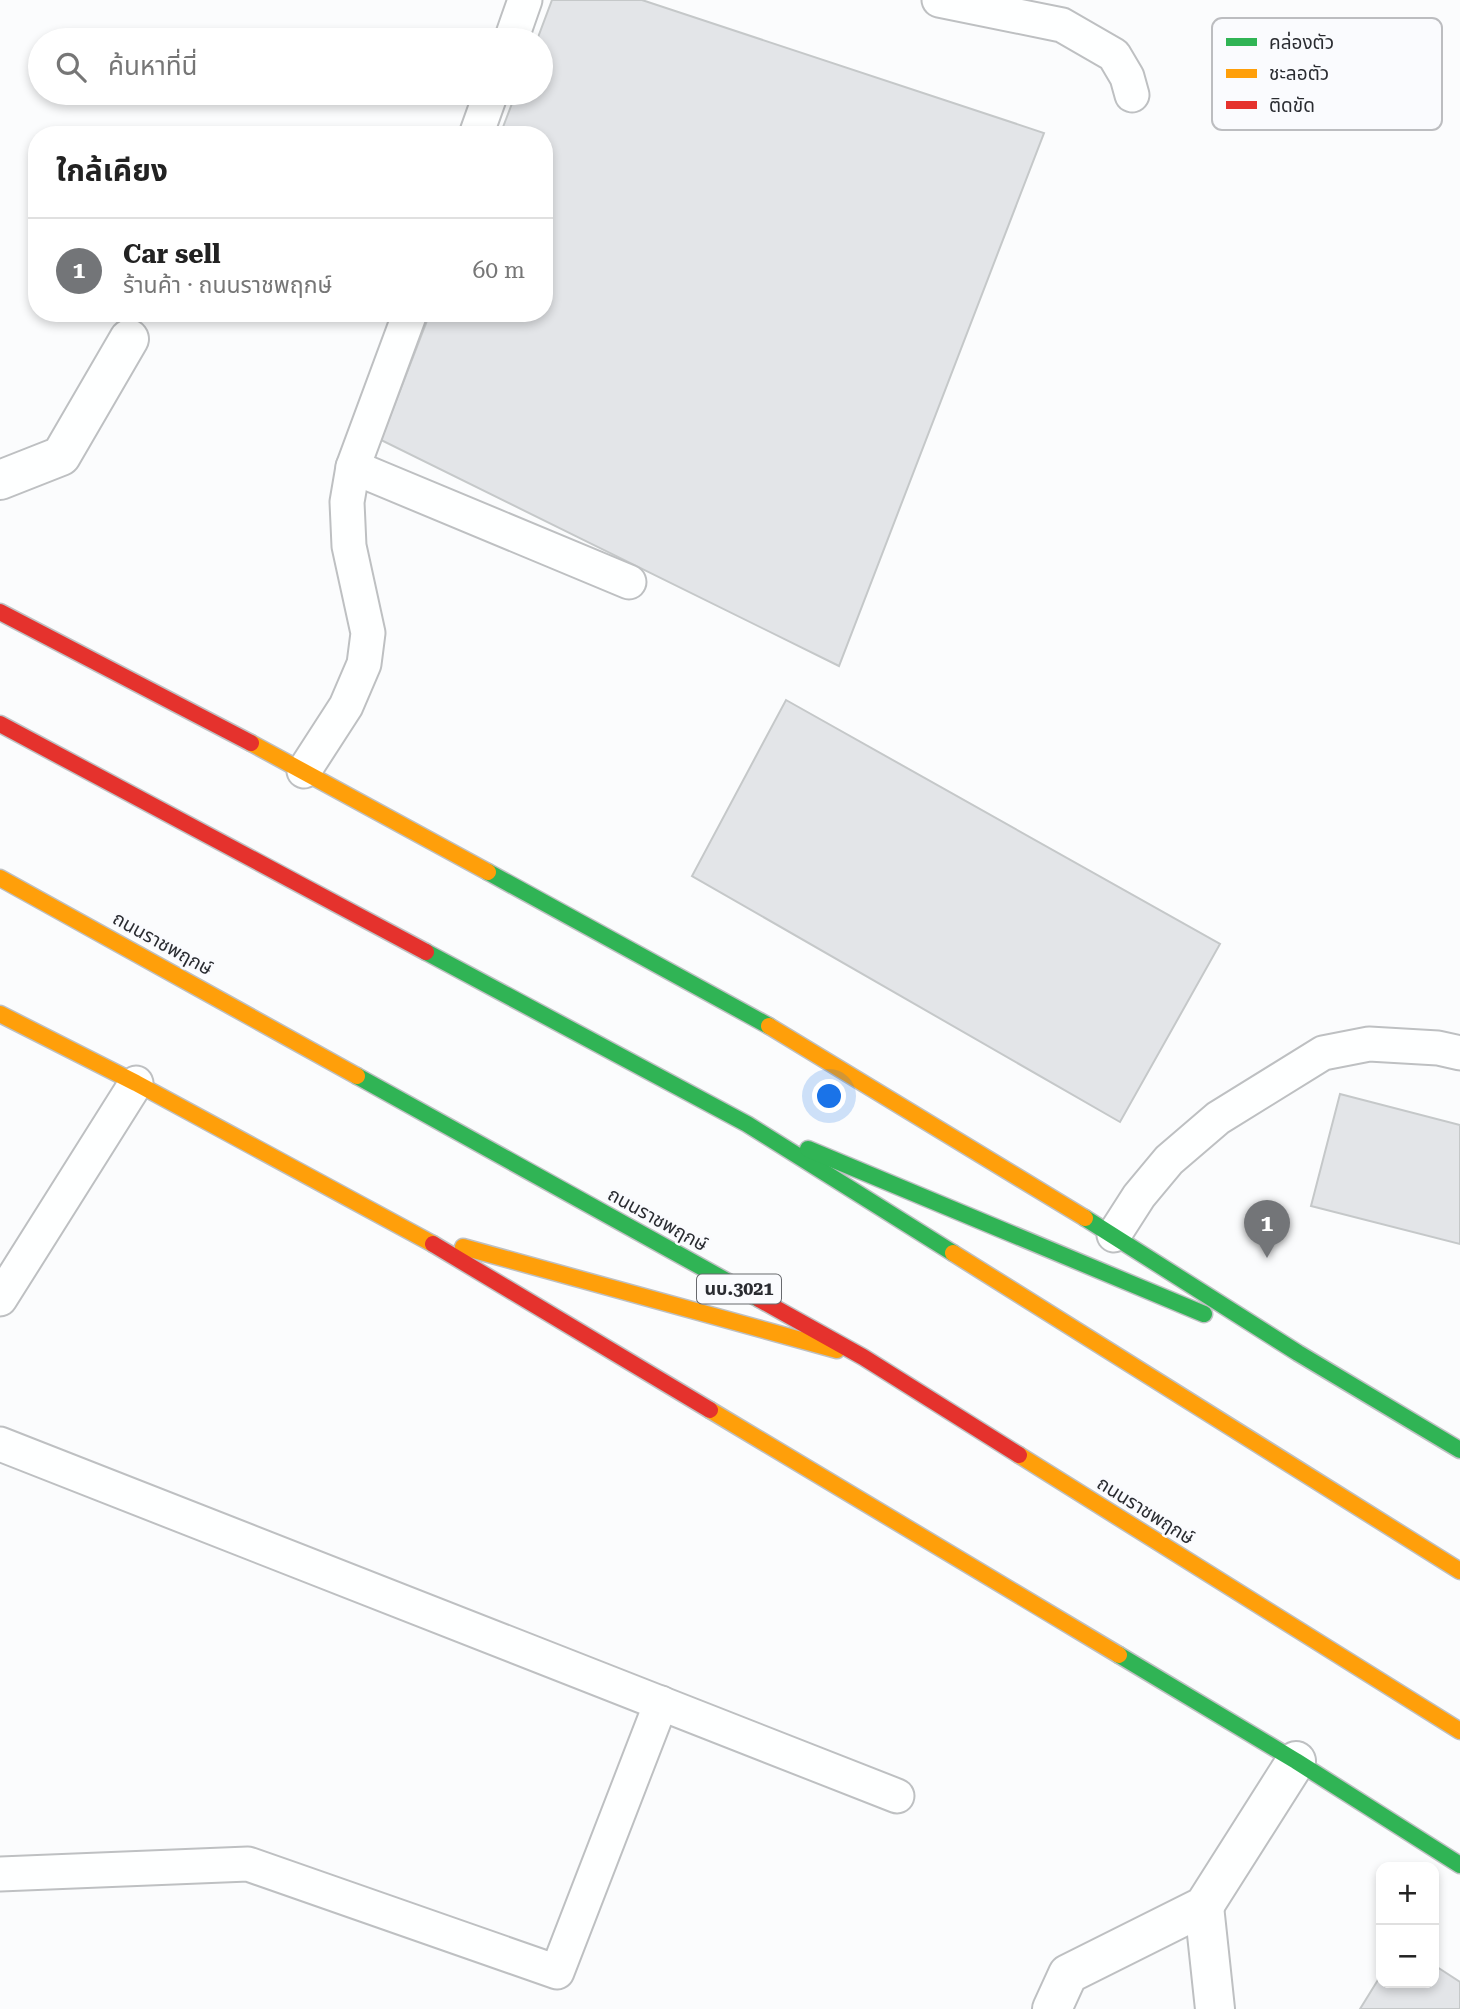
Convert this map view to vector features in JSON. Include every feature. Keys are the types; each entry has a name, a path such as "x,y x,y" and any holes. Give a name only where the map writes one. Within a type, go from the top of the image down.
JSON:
{"main road":[{"path":"0,612 304,771 772,1027 1114,1235 1298,1353 1460,1450"},
{"path":"0,724 747,1124 1460,1571"},
{"name":"ถนนราชพฤกษ์","path":"0,878 863,1357 1460,1731"},
{"path":"0,1014 136,1083 416,1234 1297,1761 1460,1865"},
{"path":"747,1124 1298,1353"},
{"path":"416,1234 863,1357"}],"street":[{"path":"0,480 61,456 129,339"},
{"path":"1052,2009 1068,1974 1204,1906 1297,1761"},
{"path":"1204,1906 1215,2009"}],"lane":[{"path":"514,28 525,0"},
{"path":"939,0 1062,25 1114,55 1127,77 1132,95"},
{"path":"479,126 487,105"},
{"path":"304,771 346,706 364,664 368,633 349,546 347,502 353,467 407,322"},
{"path":"353,467 629,582"},
{"path":"1114,1235 1139,1196 1169,1160 1218,1118 1323,1053 1369,1044 1438,1048 1460,1053"},
{"path":"0,1299 136,1083"},
{"path":"0,1444 897,1796"},
{"path":"0,1874 248,1864 557,1972 661,1703"}],"building":[{"path":"552,0 642,0 1044,133 839,666 381,440 427,322 553,322 553,126 503,126 511,105 553,105 553,28 542,28"},
{"path":"786,700 1220,944 1120,1122 692,876"},
{"path":"1340,1094 1460,1125 1460,1244 1311,1206"},
{"path":"1439,1968 1460,1982 1460,2009 1360,2009 1376,1983 1376,1988 1439,1988"}],"traffic: fast":[{"path":"488,872 769,1026"},
{"path":"426,952 747,1124 953,1253"},
{"path":"357,1076 759,1299"},
{"path":"808,1149 1204,1314"},
{"path":"1085,1218 1298,1353 1460,1450"},
{"path":"1119,1655 1296,1761 1460,1865"}],"traffic: slow":[{"path":"251,743 488,872"},
{"path":"0,878 357,1076"},
{"path":"0,1014 136,1083 433,1244"},
{"path":"769,1026 1085,1218"},
{"path":"463,1247 837,1350"},
{"path":"953,1253 1460,1571"},
{"path":"710,1410 1119,1655"},
{"path":"1019,1455 1460,1731"}],"traffic: jam":[{"path":"0,612 251,743"},
{"path":"0,724 426,952"},
{"path":"433,1244 710,1410"},
{"path":"759,1299 863,1357 1019,1455"}],"place":[{"name":"Car sell","path":"1267,1258"}]}
